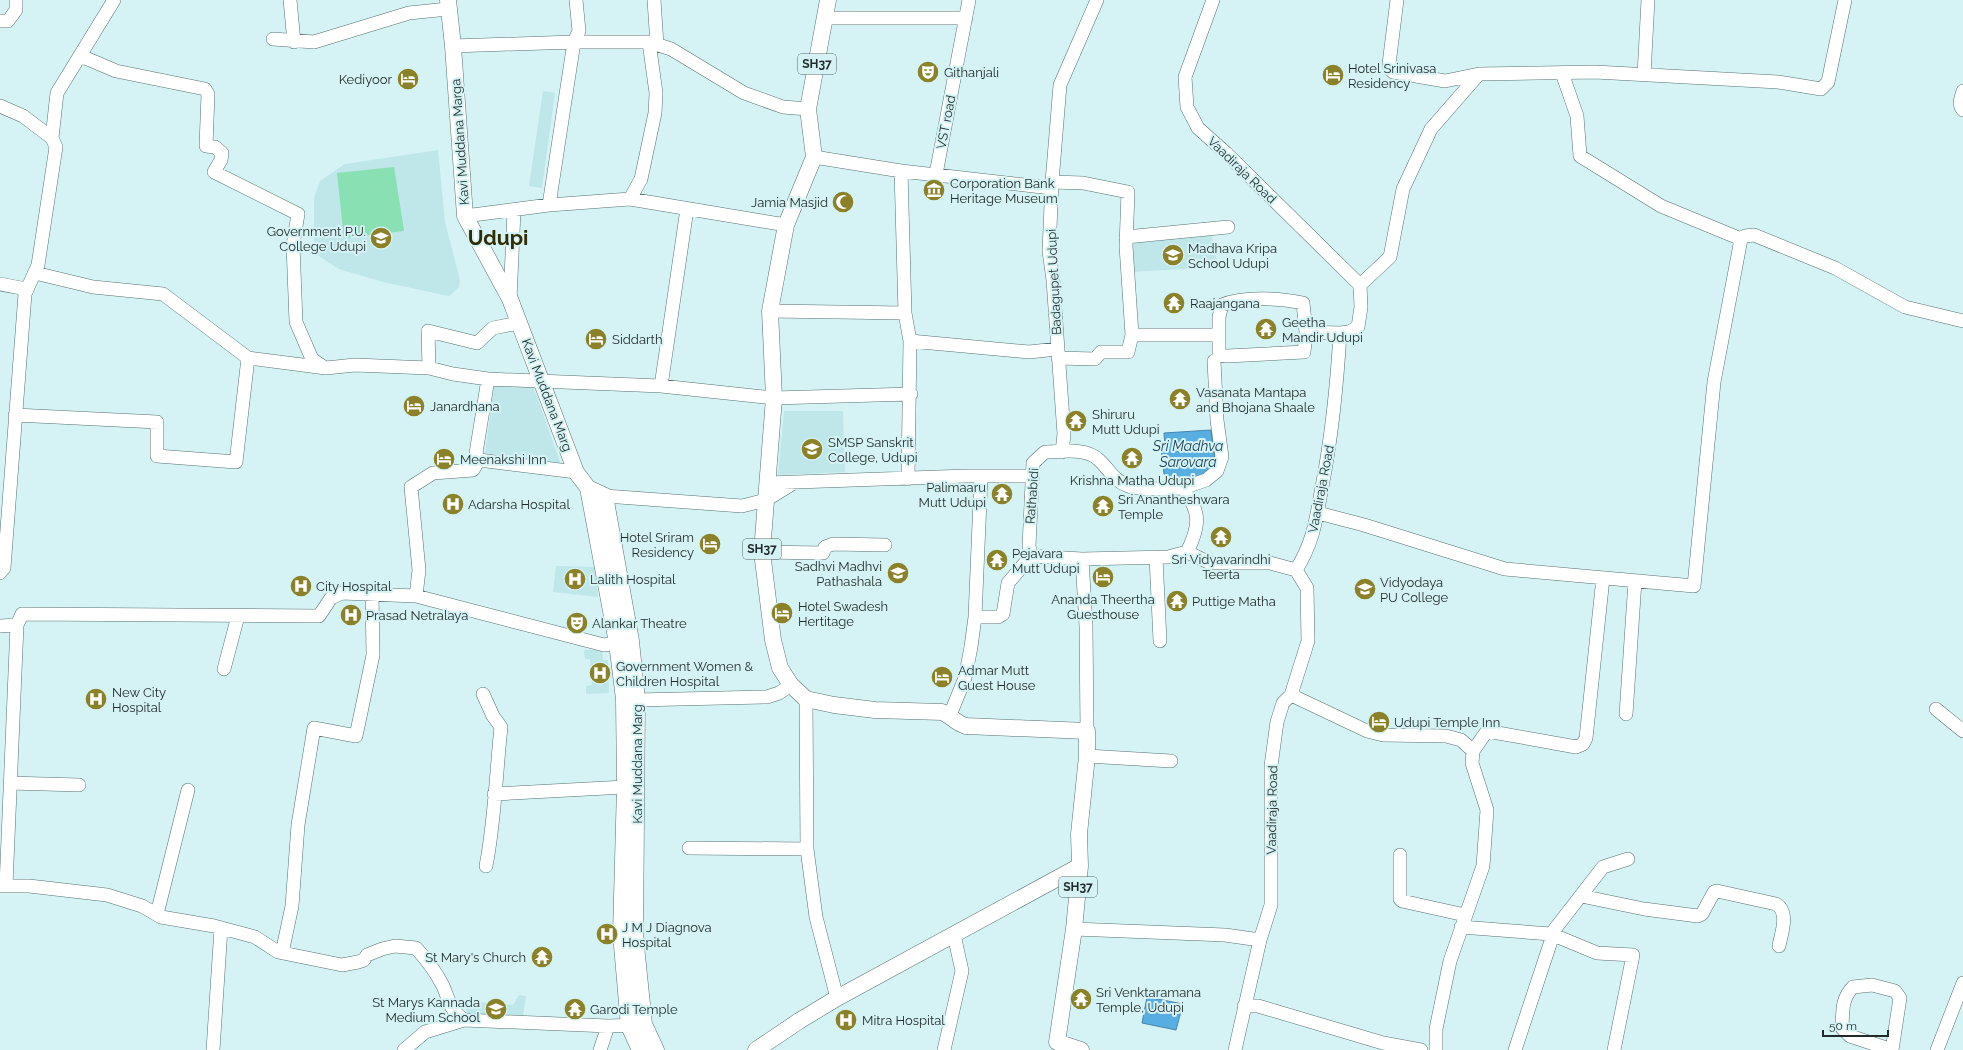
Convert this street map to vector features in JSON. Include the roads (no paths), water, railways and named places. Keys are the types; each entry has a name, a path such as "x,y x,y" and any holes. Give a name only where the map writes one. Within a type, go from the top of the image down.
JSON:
{"main road":[{"path":"825,18 828,0"},
{"path":"448,5 453,46"},
{"name":"SH37","path":"806,699 791,685 780,668 773,640 762,552 774,398 770,311 786,225 814,158 808,109 825,18"},
{"name":"Kavi Muddana Marga","path":"453,46 465,216 510,299"},
{"name":"Kavi Muddana Marg","path":"510,299 576,472 588,488 617,642 624,699 625,787 621,934 640,1050"},
{"name":"Kavi Muddana Marg","path":"588,488 605,496 631,641 637,700 635,936 636,1025 656,1050"},
{"path":"806,699 834,705 875,710 942,712 950,715 958,724 966,726 1088,731"},
{"name":"SH37","path":"1081,1050 1056,1046 1074,929 1080,866 1079,834 1088,756 1088,731"},
{"path":"756,1050 798,1021 837,998 1080,866"}],"street":[{"path":"0,21 8,21 16,10 16,0"},
{"path":"100,0 111,0"},
{"path":"52,138 57,93 114,0"},
{"path":"290,0 294,42"},
{"path":"549,205 574,42 579,31 576,0"},
{"path":"630,199 641,179 655,113 656,93 653,43 654,0"},
{"name":"VST road","path":"936,174 969,0"},
{"name":"Badagupet Udupi","path":"1062,452 1064,434 1053,280 1049,251 1052,185 1060,85 1097,0"},
{"name":"Vaadiraja Road","path":"1213,0 1185,77 1186,106 1198,128 1226,153 1360,285"},
{"path":"1396,0 1391,33 1390,69 1393,72 1445,81 1479,74 1595,72 1778,82 1821,89 1825,87 1828,82 1846,0"},
{"path":"1644,75 1648,0"},
{"path":"273,39 294,42 314,42 409,13 448,5"},
{"path":"825,18 966,18"},
{"path":"453,46 574,42 653,43 671,50 744,94 783,107 808,109"},
{"path":"79,57 88,59 116,71 205,89 208,94 206,146 215,147 222,153 221,160 214,172 298,214 293,245 296,322 312,359 326,368"},
{"path":"1562,73 1577,116 1580,156 1660,206 1741,239"},
{"path":"1306,332 1349,332 1358,327 1361,307 1360,285 1390,257 1403,189 1432,129 1479,74"},
{"path":"1963,91 1960,101 1963,110"},
{"path":"0,106 23,116 52,138 56,147 38,265 26,289 4,568 0,573"},
{"path":"814,158 901,171 1052,185 1082,183 1128,192 1126,237 1137,335 1128,352 1101,352 1095,359 1058,359 1029,352 910,341"},
{"path":"901,171 905,313 910,341 908,479"},
{"path":"465,216 514,211 549,205 630,199 786,225"},
{"path":"660,386 687,209"},
{"path":"510,299 514,211"},
{"path":"1126,237 1228,227"},
{"path":"1318,514 1364,525 1505,569 1694,586 1714,382 1741,239 1745,236 1754,234 1834,268 1905,307 1963,321"},
{"path":"35,273 93,287 163,294 248,358 326,368 355,366 429,368 453,374 488,379 660,386 774,398 910,394"},
{"path":"0,284 26,289"},
{"path":"1285,299 1303,303 1306,332 1304,352 1227,356 1220,355 1218,335 1218,317 1222,305 1231,301 1285,299"},
{"path":"770,311 905,313"},
{"path":"429,368 428,332 477,343 493,328 519,323"},
{"name":"Vaadiraja Road","path":"1235,1050 1260,940 1271,905 1271,766 1277,722 1283,703 1291,695 1308,641 1307,588 1296,570 1306,554 1318,514 1336,402 1340,332"},
{"path":"1137,335 1218,335"},
{"path":"15,416 157,422 157,456 236,462 248,358"},
{"name":"Rathabidi","path":"1032,556 1029,546 1031,476 1033,462 1045,452 1082,452 1098,459 1107,472 1128,486 1140,488 1183,488 1206,480 1217,471 1222,457 1217,420 1214,361"},
{"path":"479,460 476,454 488,379"},
{"path":"479,460 576,472"},
{"path":"416,596 419,570 411,487 433,473 473,470 479,460"},
{"path":"768,484 1031,476"},
{"path":"950,715 965,678 971,647 974,617 981,477"},
{"path":"605,496 742,506 766,500 796,482"},
{"path":"1183,488 1194,502 1196,520 1196,534 1187,552"},
{"path":"762,552 823,553 825,547 833,544 884,544"},
{"path":"974,617 998,618 1003,614 1008,583 1032,556 1082,559 1168,557 1187,552 1210,563 1270,563 1296,570"},
{"path":"1156,557 1160,640"},
{"path":"1082,559 1086,626 1088,731"},
{"path":"1436,1050 1436,1029 1450,961 1483,866 1487,810 1472,763 1473,750 1487,731 1576,747 1583,744 1586,738 1603,578"},
{"path":"1626,714 1636,581"},
{"path":"464,1020 453,1012 442,986 429,962 416,948 395,946 367,955 364,960 342,965 282,953 255,937 221,928 161,916 142,906 107,896 29,886 3,886 10,783 17,625 22,614 319,616 331,598 342,593 416,596 604,645 617,642"},
{"path":"282,953 292,906 298,825 314,728 356,736 372,655 372,594"},
{"path":"224,669 238,616"},
{"path":"0,626 17,625"},
{"path":"637,700 767,697 779,693 791,685"},
{"path":"483,694 493,716 501,727 494,794 492,834 486,866"},
{"path":"1291,695 1367,731 1383,735 1446,736 1461,740 1473,750"},
{"path":"806,699 807,849 816,917 837,998"},
{"path":"1936,709 1963,731"},
{"path":"1088,756 1171,761"},
{"path":"10,783 79,785"},
{"path":"494,794 625,787"},
{"path":"157,914 188,790"},
{"path":"689,848 807,849"},
{"path":"1400,855 1400,899 1463,921 1552,934 1597,953 1633,955 1614,1050"},
{"path":"1515,1050 1552,934 1604,867 1628,859"},
{"path":"1581,896 1644,909 1698,916 1702,914 1714,892 1717,891 1776,904 1782,908 1784,917 1779,946"},
{"path":"213,1050 221,928"},
{"path":"1074,929 1225,935 1260,940"},
{"path":"944,1050 962,971 954,935"},
{"path":"1937,1050 1963,983"},
{"path":"1872,985 1895,991 1900,998 1892,1050 1850,1036 1842,1028 1843,1003 1846,994 1853,987 1872,985"},
{"path":"1244,1006 1258,1006 1383,1043 1421,1050"},
{"path":"404,1050 425,1032 464,1020 608,1026 636,1025"},
{"path":"600,1050 608,1026"}],"water":[{"name":"Sri Madhva Sarovara","path":"1211,430 1215,460 1213,465 1203,477 1170,479 1164,474 1161,449 1165,447 1164,433"},
{"path":"1147,997 1183,1004 1176,1030 1142,1023"}],"place":[{"name":"Githanjali","path":"928,72"},
{"name":"Hotel Srinivasa Residency","path":"1333,75"},
{"name":"Kediyoor","path":"408,79"},
{"name":"Corporation Bank Heritage Museum","path":"934,190"},
{"name":"Jamia Masjid","path":"843,202"},
{"name":"Government P.U. College Udupi","path":"381,238"},
{"name":"Madhava Kripa School Udupi","path":"1173,255"},
{"name":"Raajangana","path":"1174,303"},
{"name":"Geetha Mandir Udupi","path":"1266,329"},
{"name":"Siddarth","path":"596,339"},
{"name":"Vasanata Mantapa and Bhojana Shaale","path":"1180,399"},
{"name":"Janardhana","path":"414,406"},
{"name":"Shiruru Mutt Udupi","path":"1076,421"},
{"name":"SMSP Sanskrit College, Udupi","path":"812,449"},
{"name":"Krishna Matha Udupi","path":"1132,458"},
{"name":"Meenakshi Inn","path":"444,459"},
{"name":"Palimaaru Mutt Udupi","path":"1002,494"},
{"name":"Adarsha Hospital","path":"453,504"},
{"name":"Sri Anantheshwara Temple","path":"1103,506"},
{"name":"Sri Vidyavarindhi Teerta","path":"1221,537"},
{"name":"Hotel Sriram Residency","path":"710,544"},
{"name":"Pejavara Mutt Udupi","path":"997,560"},
{"name":"Sadhvi Madhvi Pathashala","path":"898,573"},
{"name":"Ananda Theertha Guesthouse","path":"1103,577"},
{"name":"Lalith Hospital","path":"575,579"},
{"name":"City Hospital","path":"301,586"},
{"name":"Vidyodaya PU College","path":"1365,589"},
{"name":"Puttige Matha","path":"1177,601"},
{"name":"Hotel Swadesh Hertitage","path":"782,613"},
{"name":"Prasad Netralaya","path":"351,615"},
{"name":"Alankar Theatre","path":"577,623"},
{"name":"Government Women & Children Hospital","path":"600,673"},
{"name":"Admar Mutt Guest House","path":"942,677"},
{"name":"New City Hospital","path":"96,699"},
{"name":"Udupi Temple Inn","path":"1379,722"},
{"name":"J M J Diagnova Hospital","path":"607,934"},
{"name":"St Mary's Church","path":"542,957"},
{"name":"Sri Venktaramana Temple, Udupi","path":"1081,999"},
{"name":"St Marys Kannada Medium School","path":"496,1009"},
{"name":"Garodi Temple","path":"575,1009"},
{"name":"Mitra Hospital","path":"846,1020"}],"district":[{"name":"Udupi","path":"498,237"}]}
